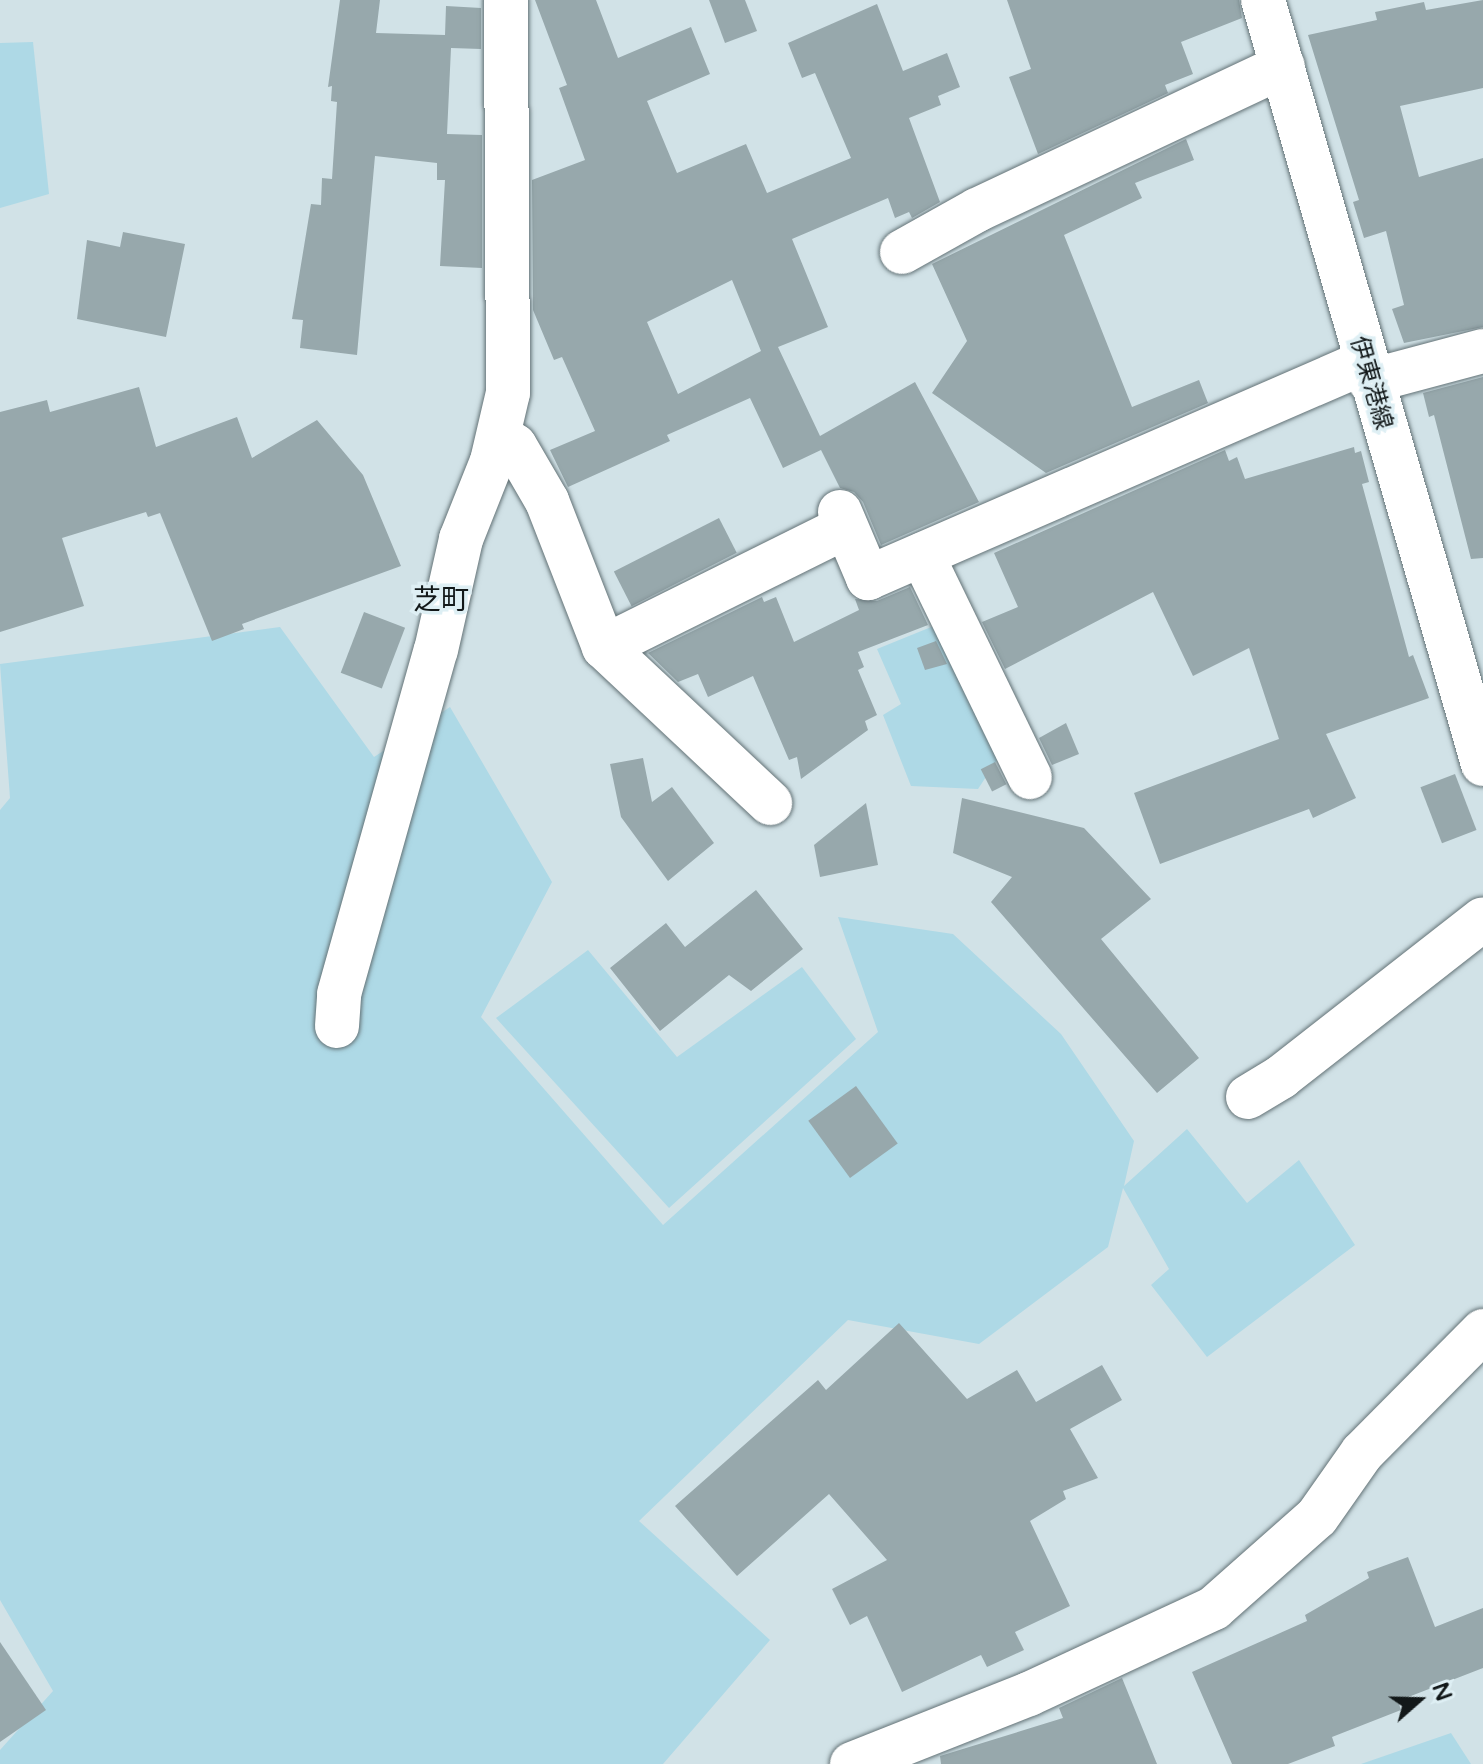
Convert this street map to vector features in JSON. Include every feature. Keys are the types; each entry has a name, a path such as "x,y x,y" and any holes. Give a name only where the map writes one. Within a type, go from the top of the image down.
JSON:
{"street":[{"path":"337,1026 339,994 436,650 461,539 500,436 508,393 506,0"},
{"name":"伊東港線","path":"1263,0 1483,764"},
{"path":"902,252 977,210 1283,66"},
{"path":"604,647 842,520 868,578 1368,372 1483,351"},
{"path":"500,436 515,446 547,501 604,647 770,803"},
{"path":"922,555 1030,777"},
{"path":"1248,1097 1483,919"},
{"path":"852,1764 1029,1694 1214,1608 1317,1517 1362,1453 1483,1331"}],"shaded area":[{"path":"33,42 49,194 0,208 0,43"},
{"path":"946,621 1005,748 978,789 911,786 883,715 901,704 877,649"},
{"path":"280,627 374,757 450,707 552,882 481,1017 663,1225 878,1032 838,917 953,934 1061,1034 1134,1141 1124,1186 1187,1129 1247,1203 1299,1160 1355,1245 1207,1357 1151,1285 1169,1269 1123,1188 1108,1247 979,1344 848,1320 639,1521 770,1640 663,1764 0,1764 0,1750 53,1691 0,1600 0,810 10,798 0,664"},
{"path":"588,950 677,1057 802,967 856,1039 669,1208 496,1018"},
{"path":"1451,1733 1471,1764 1361,1764"}],"building":[{"path":"340,0 380,0 376,33 445,35 446,6 481,8 481,49 451,48 447,134 482,135 482,268 440,266 445,180 437,180 437,163 375,156 357,355 300,348 303,320 292,319 311,204 321,205 322,178 332,179 337,102 331,101 332,86 328,87"},
{"path":"535,0 596,0 618,58 691,27 710,74 647,101 677,173 746,144 767,193 851,158 815,73 802,78 788,43 877,4 903,71 947,53 960,87 938,96 941,105 909,118 940,202 912,218 909,212 895,218 888,198 792,239 828,327 778,347 820,436 915,382 979,502 881,545 863,502 854,492 840,488 821,450 783,468 750,398 667,435 670,441 568,487 550,450 595,431 562,357 554,360 533,310 532,180 585,160 559,88 567,85","holes":["732,280 761,351 678,394 647,322"]},
{"path":"709,0 745,0 757,31 725,43"},
{"path":"1007,0 1239,0 1242,18 1181,42 1193,74 1165,85 1168,93 1038,154 1009,77 1031,69"},
{"path":"1483,0 1483,88 1400,106 1419,177 1483,158 1483,327 1404,343 1392,309 1404,305 1386,231 1364,238 1353,202 1359,200 1308,35 1377,20 1375,12 1424,2 1426,10"},
{"path":"1186,139 1194,160 1135,183 1142,198 1064,235 1132,407 1199,380 1208,403 1046,473 932,393 967,341 932,264"},
{"path":"123,232 185,244 166,337 77,319 87,240 120,247"},
{"path":"1483,377 1483,558 1471,559 1434,415 1429,417 1423,393"},
{"path":"139,387 156,447 237,417 252,458 317,420 363,475 401,566 242,624 244,629 212,641 160,513 148,517 146,512 62,538 84,606 0,632 0,412 47,400 50,412"},
{"path":"1354,447 1355,453 1361,451 1369,482 1362,484 1409,657 1413,655 1429,698 1326,734 1356,798 1313,818 1309,809 1160,864 1134,793 1279,739 1249,648 1193,676 1153,592 1005,669 982,622 1018,607 994,553 1225,450 1229,461 1237,457 1245,479"},
{"path":"719,518 737,553 632,606 614,572"},
{"path":"910,587 928,625 858,652 864,667 858,670 877,715 865,721 868,730 801,779 797,757 789,760 753,676 708,697 698,674 678,682 648,653 762,597 764,602 776,597 794,642 859,610 855,599 877,601"},
{"path":"364,612 405,628 382,688 341,673"},
{"path":"936,641 947,664 925,670 917,648"},
{"path":"1066,723 1079,754 1052,765 1039,738"},
{"path":"643,758 652,802 672,787 714,843 668,881 621,817 610,764"},
{"path":"995,762 1006,784 992,792 981,769"},
{"path":"1455,774 1477,830 1442,843 1420,787"},
{"path":"962,798 1084,828 1151,899 1101,939 1199,1058 1157,1093 991,902 1012,877 953,853"},
{"path":"866,803 878,865 820,877 814,845"},
{"path":"756,890 803,949 751,991 729,975 660,1031 610,968 666,923 685,947"},
{"path":"856,1086 898,1143 850,1178 808,1121"},
{"path":"899,1323 967,1399 1017,1370 1036,1402 1102,1365 1122,1400 1070,1429 1098,1478 1063,1491 1066,1499 1030,1521 1070,1606 1015,1632 1024,1650 987,1667 981,1655 902,1692 867,1616 850,1625 832,1589 887,1560 829,1494 737,1576 675,1506 818,1380 826,1390"},
{"path":"1408,1557 1435,1627 1483,1608 1483,1668 1398,1701 1401,1710 1332,1737 1335,1746 1288,1764 1232,1764 1192,1672 1307,1621 1305,1615 1369,1578 1367,1572"},
{"path":"0,1642 46,1710 0,1742"},
{"path":"1122,1678 1157,1764 941,1764 940,1756 1063,1718 1059,1708"}],"district":[{"name":"芝町","path":"441,600"}]}
